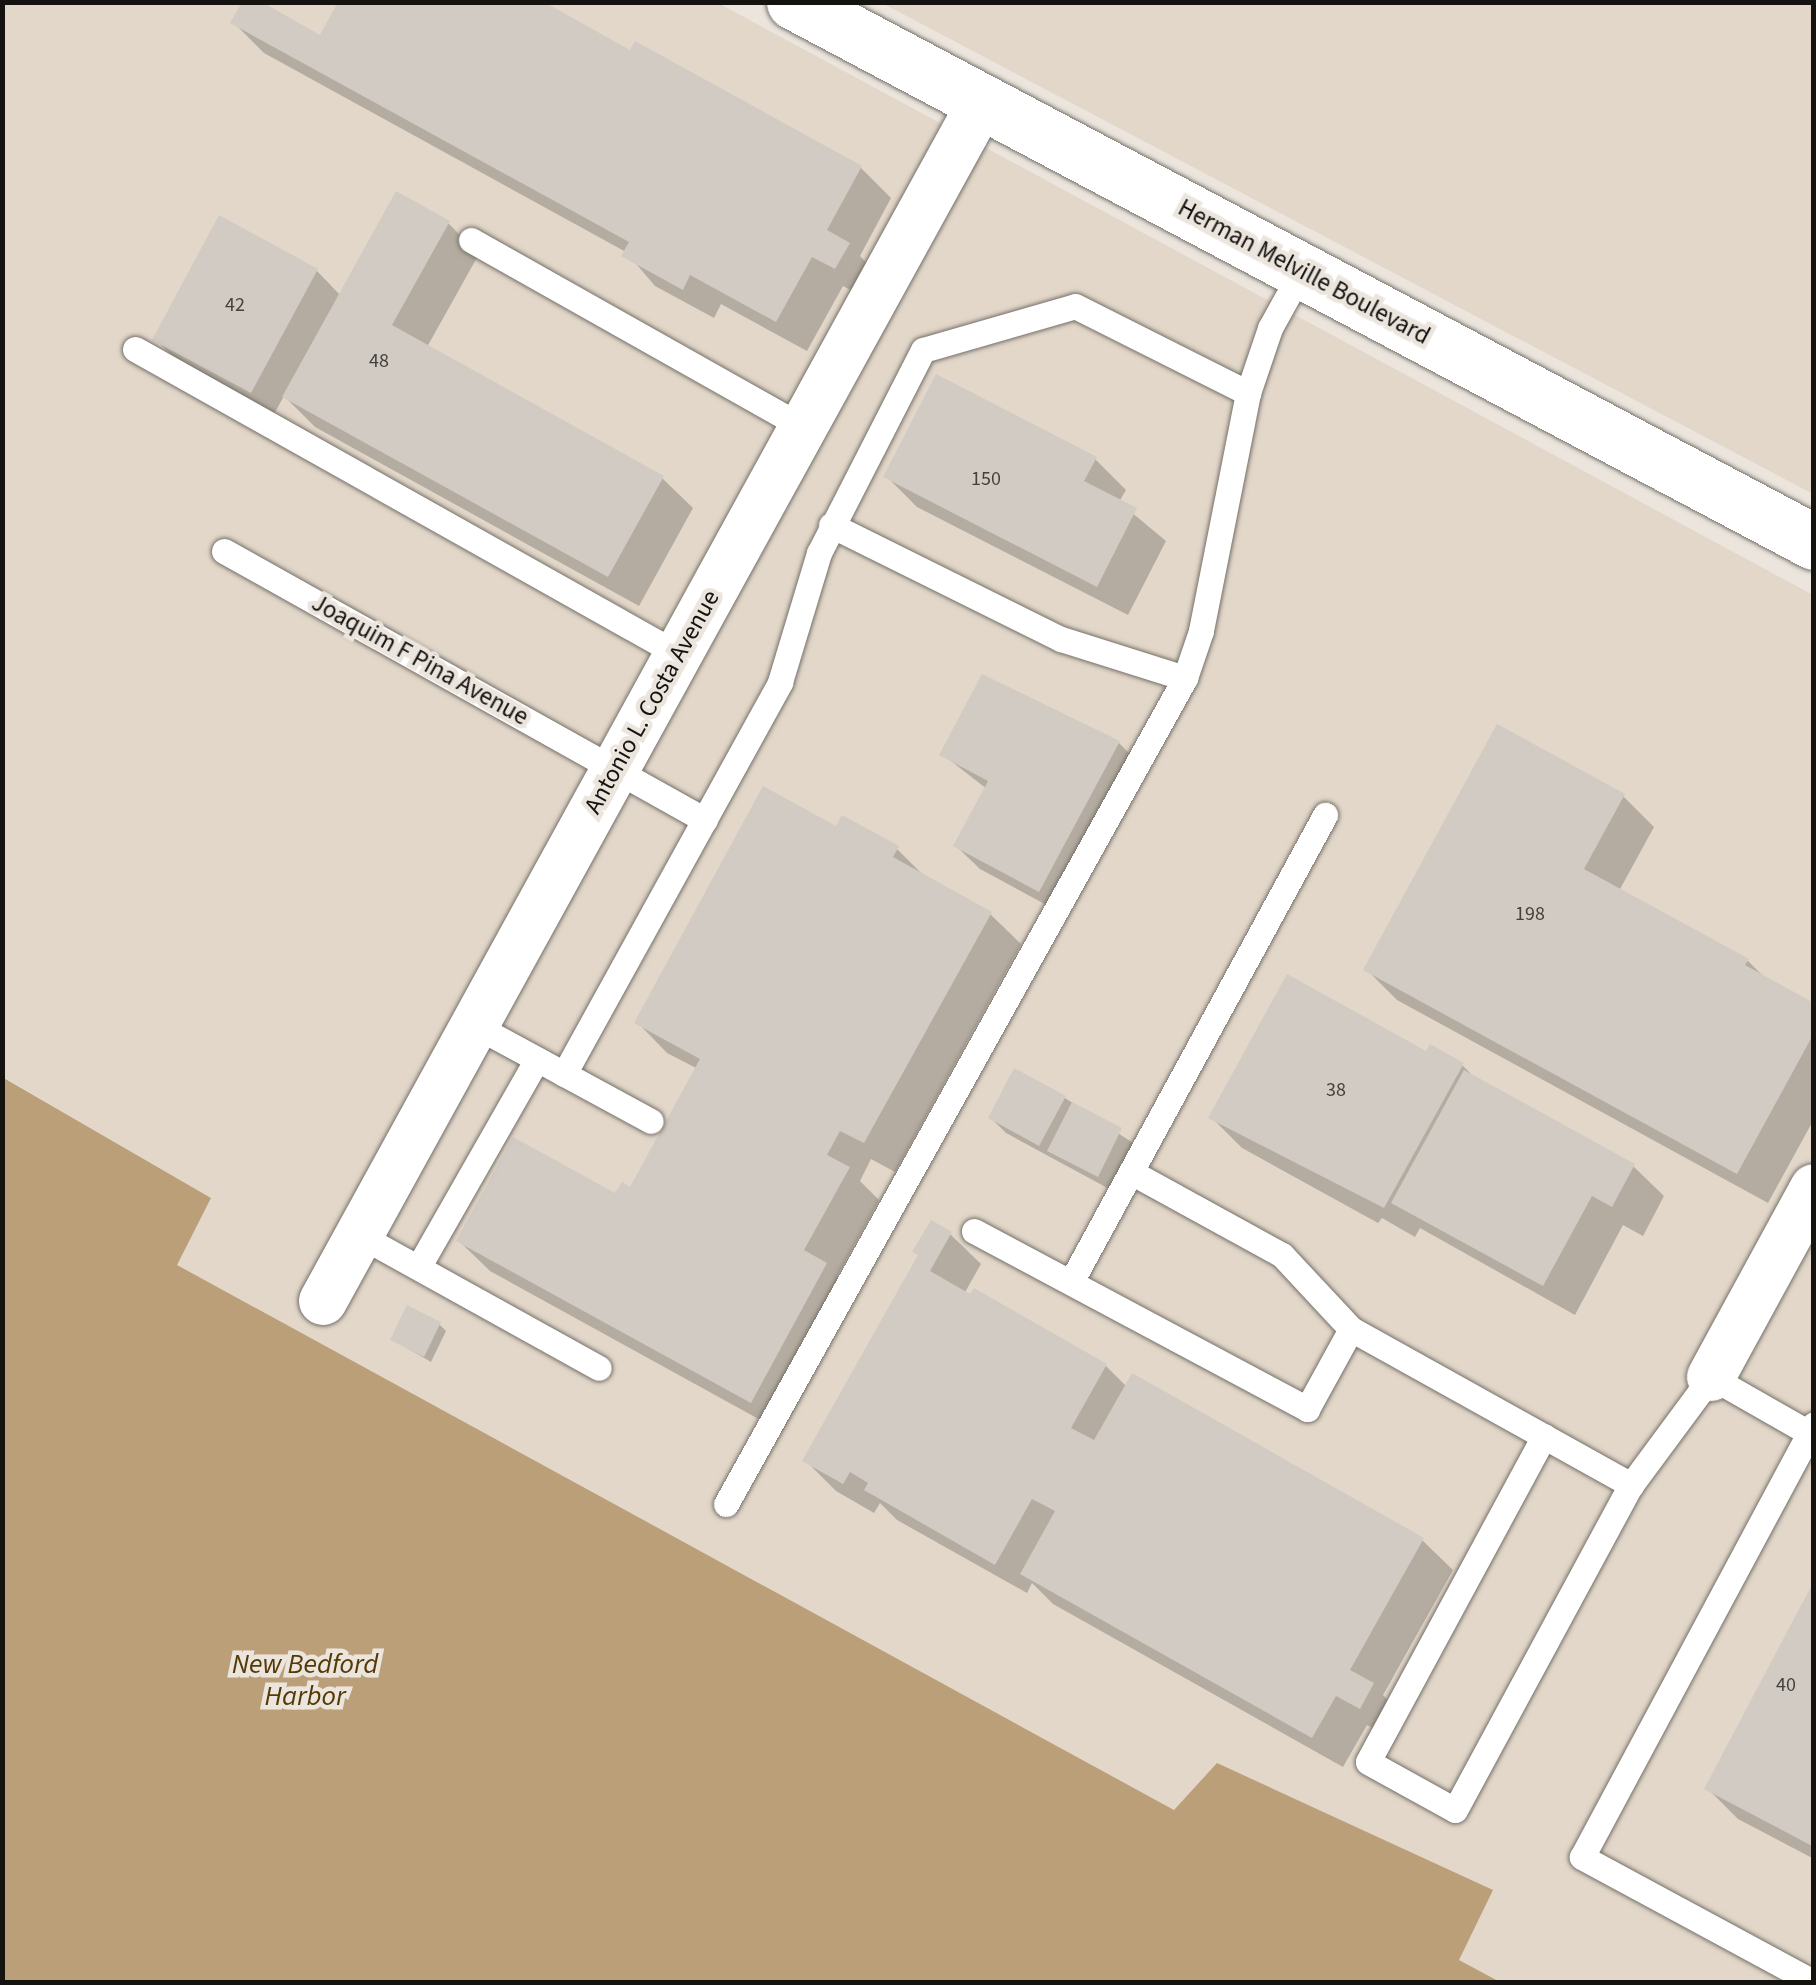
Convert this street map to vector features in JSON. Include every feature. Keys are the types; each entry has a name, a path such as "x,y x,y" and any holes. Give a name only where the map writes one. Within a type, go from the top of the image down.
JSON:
{"street":[{"name":"Herman Melville Boulevard","path":"794,2 1814,542"},
{"name":"Antonio L. Costa Avenue","path":"322,1301 982,102"},
{"path":"1711,1377 1814,1188"}],"lane":[{"path":"472,240 803,427"},
{"path":"726,1504 1185,678 1202,632 1248,392 1270,328 1302,270"},
{"path":"564,1074 780,682 831,525 915,360 935,343 1075,306 1248,392"},
{"path":"135,349 678,654"},
{"path":"831,525 1061,639 1185,678"},
{"name":"Joaquim F Pina Avenue","path":"224,551 705,820"},
{"path":"1071,1282 1325,814"},
{"path":"474,1026 651,1121"},
{"path":"419,1266 538,1060"},
{"path":"1131,1172 1282,1255 1351,1328 1630,1485"},
{"path":"974,1230 1307,1409 1351,1328"},
{"path":"360,1234 599,1368"},
{"path":"1544,1436 1368,1762 1454,1810 1630,1485 1711,1377 1811,1428 1582,1857 1813,1982"}],"shaded area":[{"path":"3,3 718,3 1813,595 1813,1982 1500,1982 1458,1960 1492,1890 1217,1764 1174,1810 176,1265 211,1198 3,1077"},
{"path":"882,3 1813,3 1813,494"}],"water":[{"name":"New Bedford Harbor","path":"2,1077 211,1198 177,1265 1174,1810 1217,1763 1493,1890 1459,1960 1500,1982 3,1982"}],"building":[{"path":"242,2 262,2 320,35 338,2 544,2 630,50 635,41 862,166 827,230 850,243 835,269 812,257 776,322 690,275 683,290 621,256 629,242 230,23"},
{"path":"396,191 450,221 392,325 664,476 608,577 282,397"},
{"path":"219,215 318,269 251,393 152,340"},
{"path":"936,374 1097,457 1084,481 1137,508 1097,587 883,477"},
{"path":"982,674 1120,741 1039,892 953,846 988,781 939,755"},
{"path":"1497,724 1625,794 1584,869 1749,959 1745,965 1814,1003 1814,1033 1737,1174 1363,970"},
{"path":"763,786 836,826 842,815 899,846 893,857 992,912 864,1143 840,1131 827,1155 850,1167 804,1250 827,1263 751,1403 456,1241 513,1137 615,1193 622,1182 630,1187 700,1059 634,1023"},
{"path":"1287,974 1426,1051 1430,1044 1464,1063 1384,1208 1208,1118"},
{"path":"1014,1068 1066,1096 1039,1146 988,1118"},
{"path":"1464,1070 1635,1164 1612,1207 1592,1196 1543,1286 1391,1203"},
{"path":"1072,1102 1122,1128 1098,1177 1047,1151"},
{"path":"931,1220 952,1232 930,1271 970,1294 974,1288 1107,1364 1071,1428 1094,1440 1132,1373 1424,1538 1350,1670 1374,1683 1360,1709 1336,1696 1312,1738 1020,1574 1055,1511 1032,1499 995,1565 864,1490 868,1483 850,1472 843,1484 802,1461 918,1255 912,1252"},
{"path":"407,1305 441,1322 424,1357 390,1340"},
{"path":"1814,1581 1814,1847 1704,1789"}]}
